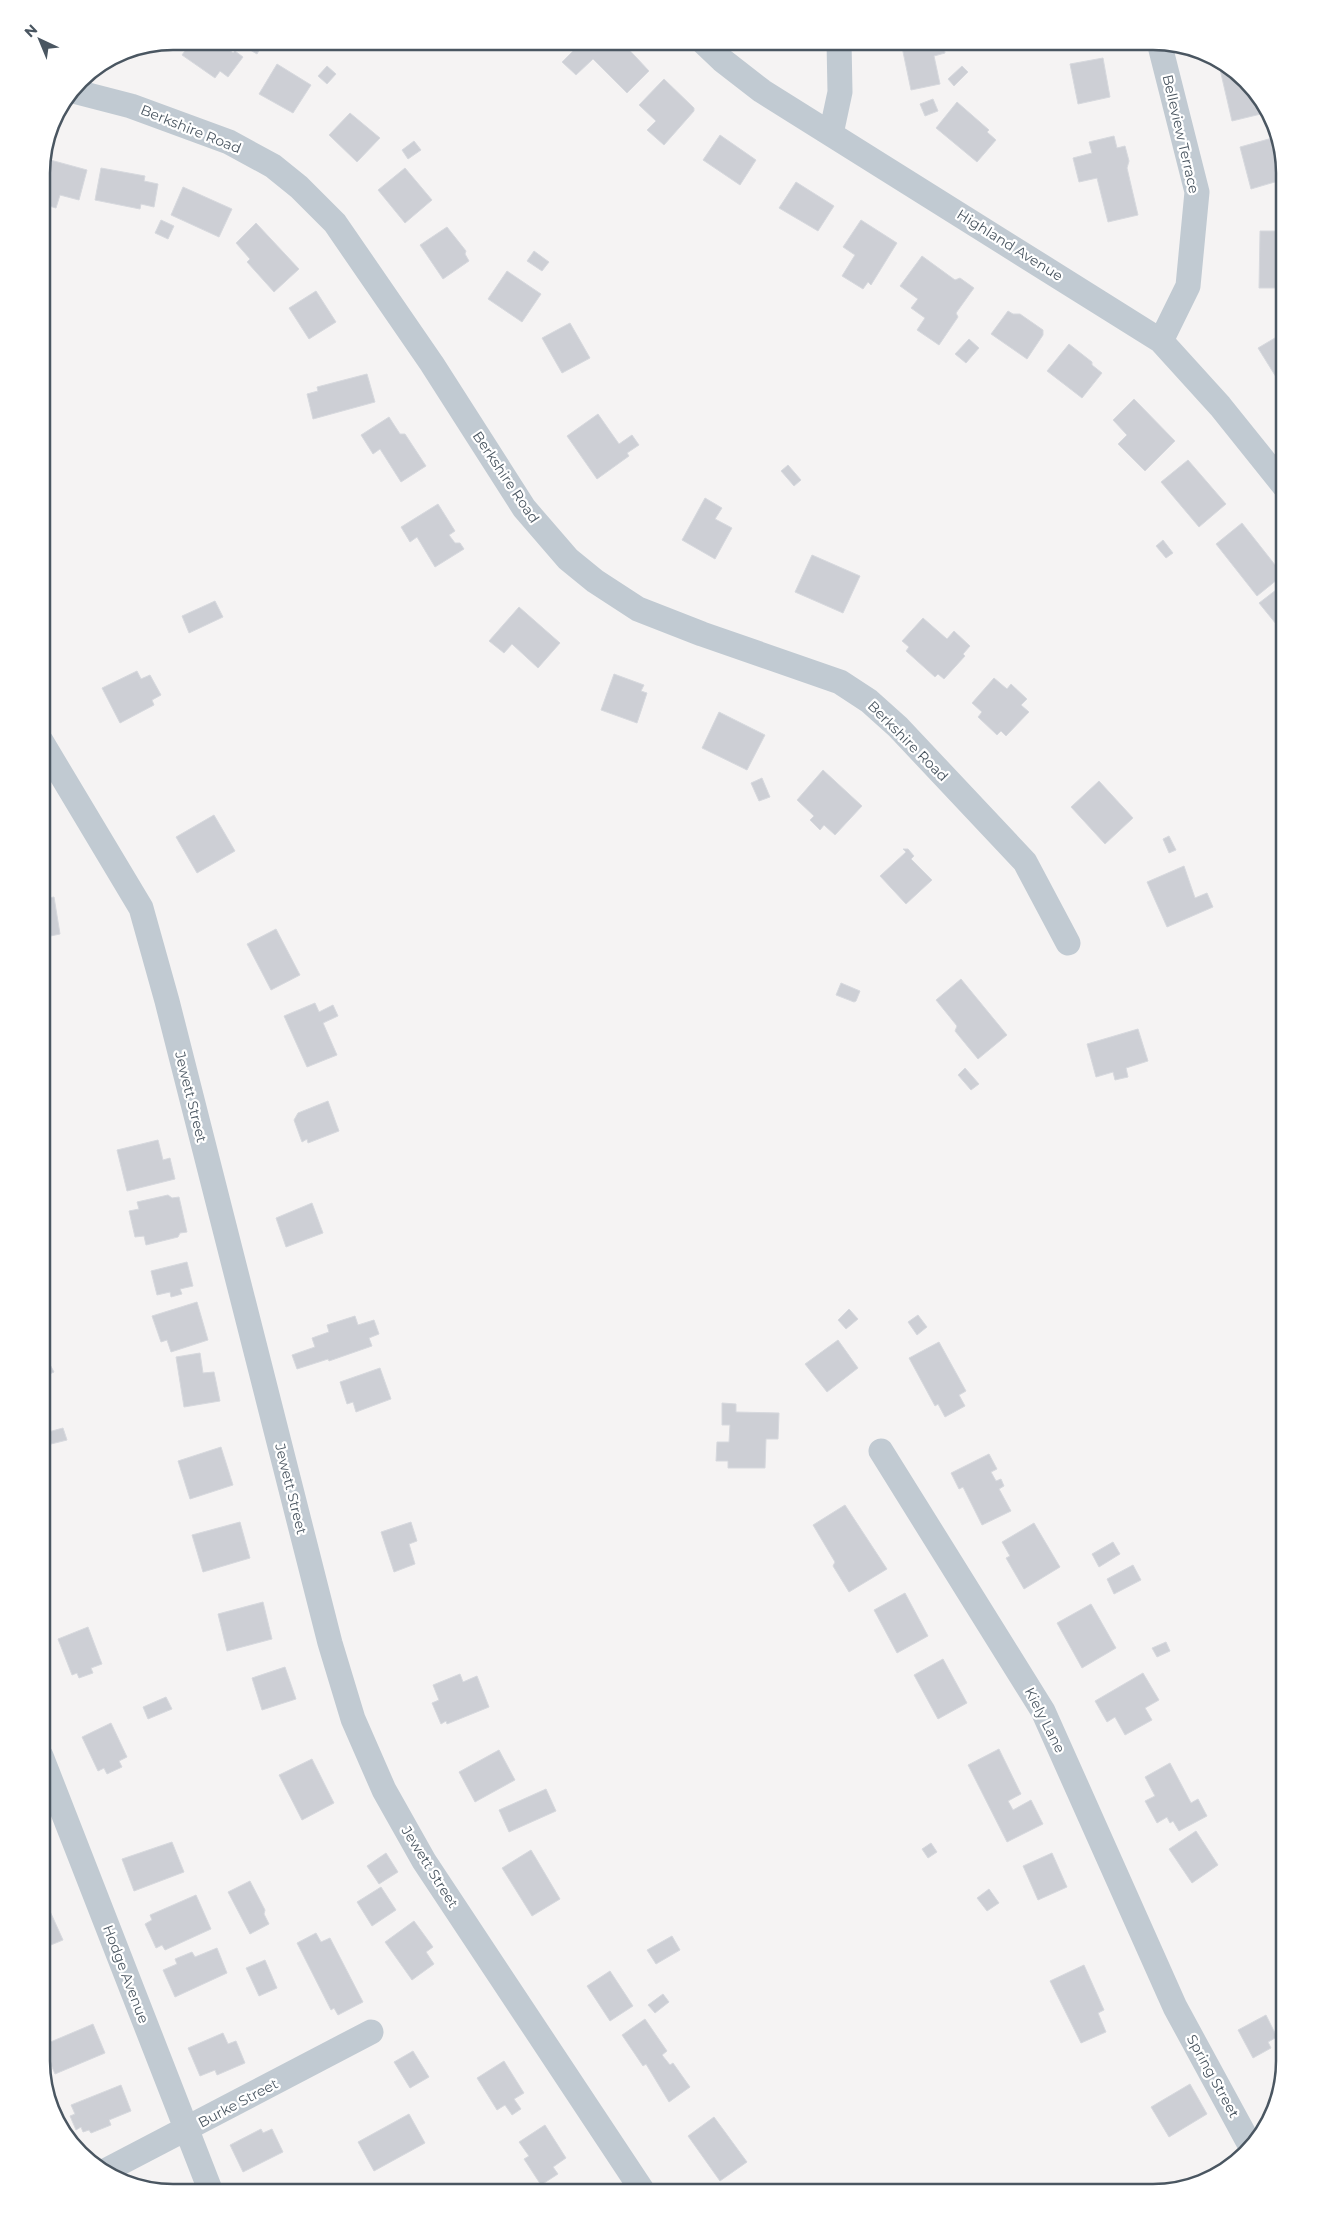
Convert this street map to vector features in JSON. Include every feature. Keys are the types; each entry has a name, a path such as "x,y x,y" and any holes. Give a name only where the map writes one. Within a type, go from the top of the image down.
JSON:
{"street":[{"name":"Highland Avenue","path":"711,50 762,91 1162,341 1220,406 1276,476"},
{"path":"831,134 840,92 839,50"},
{"name":"Belleview Terrace","path":"1161,50 1197,192 1188,286 1162,341"},
{"name":"Berkshire Road","path":"82,91 131,106 229,142 273,166 299,186 335,223 432,364 524,508 568,559 595,581 638,609 702,634 840,682 869,701 898,727 1025,862 1068,943"},
{"name":"Jewett Street","path":"50,756 141,908 167,1001 330,1644 353,1719 384,1790 424,1861 638,2184"},
{"name":"Kiely Lane","path":"881,1451 1043,1711 1175,2007"},
{"name":"Hodge Avenue","path":"50,1779 208,2184"},
{"name":"Spring Street","path":"1175,2007 1247,2140"},
{"name":"Burke Street","path":"112,2168 187,2130 371,2032"}],"building":[{"path":"186,50 230,50 233,53 235,51 243,57 228,77 220,71 215,78 182,55"},
{"path":"250,50 259,50 257,54"},
{"path":"574,50 629,50 649,71 627,93 593,59 576,75 562,62"},
{"path":"903,50 944,50 945,53 934,56 940,84 911,90"},
{"path":"1103,58 1110,97 1078,104 1070,64"},
{"path":"277,64 311,85 293,113 259,94"},
{"path":"327,66 336,74 327,84 318,76"},
{"path":"962,66 968,72 954,86 948,79"},
{"path":"1220,70 1246,92 1261,114 1232,121"},
{"path":"664,79 694,108 694,111 664,145 647,130 656,121 639,105"},
{"path":"933,99 938,111 925,116 920,104"},
{"path":"957,102 989,130 987,132 996,140 977,162 936,128"},
{"path":"350,113 380,138 357,162 329,135"},
{"path":"720,135 756,160 740,185 703,160"},
{"path":"1114,136 1117,148 1125,146 1129,161 1127,168 1138,215 1108,222 1097,178 1079,182 1073,158 1092,153 1089,142"},
{"path":"1271,138 1275,157 1276,182 1251,189 1240,147"},
{"path":"414,141 421,150 408,159 402,150"},
{"path":"51,160 87,170 79,200 60,195 56,208 50,206"},
{"path":"101,168 145,176 144,181 158,184 154,207 141,204 140,209 95,200"},
{"path":"405,168 432,200 405,223 378,190"},
{"path":"796,182 834,206 818,231 779,208"},
{"path":"183,187 232,209 219,237 171,215"},
{"path":"161,220 174,226 168,239 155,233"},
{"path":"861,220 897,243 871,285 868,282 863,289 842,276 855,255 843,247"},
{"path":"256,223 299,269 274,292 247,262 250,259 236,243"},
{"path":"447,227 466,251 465,254 469,261 443,279 420,245"},
{"path":"1260,231 1276,231 1276,288 1259,288"},
{"path":"534,251 549,262 542,271 527,261"},
{"path":"922,256 955,280 960,278 974,288 956,313 958,317 939,345 917,330 925,318 911,308 918,299 900,286"},
{"path":"507,271 541,294 522,322 488,299"},
{"path":"316,291 336,322 309,339 289,308"},
{"path":"1008,311 1013,314 1020,314 1043,330 1043,335 1027,359 991,334"},
{"path":"570,323 590,358 562,373 542,338"},
{"path":"1276,337 1276,377 1258,348"},
{"path":"969,339 979,348 966,363 955,354"},
{"path":"1069,344 1092,362 1092,365 1102,373 1082,398 1047,371"},
{"path":"367,374 375,402 313,419 307,394 318,391 317,387"},
{"path":"1134,399 1175,441 1145,471 1118,444 1127,435 1113,420"},
{"path":"598,414 619,444 632,435 639,445 627,453 629,456 597,479 567,436"},
{"path":"389,417 400,434 405,434 426,466 401,482 380,449 373,454 361,435"},
{"path":"1188,460 1226,504 1199,527 1161,482"},
{"path":"788,465 801,480 794,486 781,471"},
{"path":"705,498 722,508 715,519 732,528 715,559 682,540"},
{"path":"438,504 455,531 449,535 455,543 460,543 464,549 435,567 417,537 410,542 401,527"},
{"path":"1242,523 1276,566 1276,581 1257,596 1216,544"},
{"path":"1163,540 1173,553 1166,558 1156,546"},
{"path":"812,555 860,576 843,613 795,592"},
{"path":"1276,590 1276,624 1259,603"},
{"path":"215,601 223,617 189,633 182,616"},
{"path":"519,607 560,643 538,668 512,644 504,653 489,641"},
{"path":"923,618 947,639 954,631 970,646 963,654 965,656 944,679 938,674 935,677 906,651 909,647 902,641"},
{"path":"137,671 141,679 150,675 161,695 152,700 154,705 120,723 102,688"},
{"path":"614,674 644,685 641,691 647,693 637,723 601,710"},
{"path":"994,678 1007,689 1011,684 1027,699 1021,705 1029,712 1006,736 1001,731 997,735 978,717 982,712 972,703"},
{"path":"719,712 765,735 747,770 702,748"},
{"path":"823,770 862,806 835,835 824,825 820,830 810,820 814,816 797,800"},
{"path":"762,778 770,797 759,801 751,783"},
{"path":"1099,781 1133,818 1105,844 1071,807"},
{"path":"214,815 235,851 197,873 176,837"},
{"path":"1169,836 1176,850 1169,853 1163,839"},
{"path":"903,849 908,849 914,856 911,859 932,880 906,904 880,876 906,852"},
{"path":"1184,866 1195,898 1207,893 1213,907 1167,927 1147,882"},
{"path":"54,897 60,934 50,936 50,898"},
{"path":"276,929 300,975 271,990 247,944"},
{"path":"961,979 1007,1035 978,1059 955,1031 957,1026 936,1000"},
{"path":"841,983 860,991 856,1001 854,1002 836,995"},
{"path":"315,1003 319,1012 333,1005 338,1016 323,1023 337,1055 307,1067 284,1016"},
{"path":"1138,1029 1148,1061 1126,1068 1128,1077 1115,1080 1113,1072 1096,1077 1087,1044"},
{"path":"965,1068 979,1084 971,1090 958,1075"},
{"path":"328,1101 339,1131 308,1143 307,1139 302,1142 294,1120 298,1113"},
{"path":"158,1140 163,1160 170,1158 175,1179 127,1191 117,1150"},
{"path":"168,1195 172,1198 179,1197 187,1232 180,1233 178,1237 146,1245 144,1236 135,1237 129,1211 139,1209 137,1202"},
{"path":"312,1203 323,1233 286,1247 276,1218"},
{"path":"187,1262 193,1286 180,1289 182,1294 171,1297 170,1292 157,1295 151,1271"},
{"path":"197,1302 208,1340 171,1352 167,1340 161,1342 152,1316"},
{"path":"849,1309 858,1319 846,1329 838,1320"},
{"path":"918,1315 927,1327 917,1335 908,1322"},
{"path":"355,1316 358,1325 374,1320 379,1334 369,1338 372,1346 329,1361 328,1359 297,1369 292,1355 315,1347 312,1338 329,1332 327,1325"},
{"path":"838,1340 858,1368 827,1392 805,1364"},
{"path":"939,1342 966,1391 959,1395 965,1406 945,1417 938,1404 935,1406 909,1358"},
{"path":"200,1353 203,1373 214,1372 220,1401 184,1407 176,1357"},
{"path":"50,1365 54,1372 50,1374"},
{"path":"380,1368 391,1399 356,1412 353,1402 347,1404 340,1382"},
{"path":"722,1403 736,1404 736,1412 779,1413 778,1439 766,1439 765,1468 728,1468 728,1461 716,1461 717,1442 729,1442 730,1425 722,1425"},
{"path":"63,1428 67,1440 50,1444 50,1432"},
{"path":"221,1447 233,1485 190,1499 178,1461"},
{"path":"989,1454 997,1469 991,1472 996,1481 1001,1479 1004,1486 999,1489 1011,1511 982,1525 963,1487 959,1489 951,1473"},
{"path":"845,1505 887,1569 849,1592 833,1566 835,1562 813,1525"},
{"path":"240,1522 250,1558 203,1572 192,1535"},
{"path":"411,1522 417,1541 409,1544 415,1564 394,1572 381,1532"},
{"path":"1034,1523 1060,1567 1024,1589 1006,1558 1010,1556 1002,1542"},
{"path":"1113,1542 1120,1554 1099,1567 1092,1554"},
{"path":"1133,1565 1141,1580 1114,1594 1107,1579"},
{"path":"905,1593 928,1636 897,1653 874,1610"},
{"path":"263,1602 272,1639 227,1651 218,1614"},
{"path":"1091,1604 1116,1648 1082,1668 1057,1623"},
{"path":"88,1627 102,1664 91,1668 93,1673 79,1678 77,1673 72,1675 58,1639"},
{"path":"1166,1642 1170,1651 1157,1657 1152,1648"},
{"path":"943,1659 967,1703 938,1719 914,1675"},
{"path":"285,1667 296,1699 262,1710 252,1678"},
{"path":"1143,1673 1159,1700 1145,1708 1152,1720 1125,1735 1115,1717 1107,1722 1095,1701"},
{"path":"460,1674 463,1682 477,1676 489,1707 447,1724 446,1721 441,1724 432,1703 439,1700 433,1685"},
{"path":"166,1697 172,1709 148,1719 143,1707"},
{"path":"111,1723 127,1757 119,1761 122,1767 107,1774 104,1768 98,1771 82,1737"},
{"path":"999,1749 1021,1794 1008,1801 1013,1810 1031,1800 1043,1824 1007,1842 968,1765"},
{"path":"499,1750 515,1780 475,1802 459,1772"},
{"path":"312,1759 334,1803 302,1820 279,1775"},
{"path":"1170,1763 1191,1803 1198,1799 1207,1816 1179,1831 1173,1821 1170,1823 1167,1817 1157,1823 1145,1801 1155,1796 1145,1777"},
{"path":"546,1789 556,1811 509,1832 499,1810"},
{"path":"1196,1831 1218,1865 1192,1883 1169,1849"},
{"path":"172,1842 184,1872 134,1891 122,1859"},
{"path":"931,1843 937,1852 928,1858 922,1849"},
{"path":"531,1850 560,1899 532,1916 502,1868"},
{"path":"386,1853 398,1872 379,1884 367,1866"},
{"path":"1052,1853 1067,1887 1038,1900 1023,1866"},
{"path":"250,1881 265,1910 264,1914 269,1924 250,1934 228,1892"},
{"path":"381,1887 396,1910 372,1926 357,1902"},
{"path":"989,1889 999,1903 987,1911 977,1898"},
{"path":"196,1895 211,1929 165,1950 162,1945 156,1948 145,1924 152,1920 150,1915"},
{"path":"50,1911 63,1940 50,1945"},
{"path":"414,1921 433,1947 426,1952 434,1964 412,1980 385,1942"},
{"path":"316,1933 321,1942 330,1938 363,2002 338,2015 334,2008 331,2010 297,1943"},
{"path":"672,1936 680,1950 656,1964 647,1950"},
{"path":"217,1948 227,1973 175,1997 163,1970 177,1964 175,1959 192,1952 195,1957"},
{"path":"265,1960 277,1988 259,1996 246,1968"},
{"path":"1084,1965 1104,2010 1098,2013 1106,2032 1081,2043 1050,1981"},
{"path":"610,1971 633,2006 610,2021 587,1986"},
{"path":"663,1994 669,2002 655,2013 648,2005"},
{"path":"1266,2015 1276,2038 1268,2042 1271,2048 1253,2058 1238,2030"},
{"path":"645,2019 667,2051 662,2055 670,2065 673,2063 690,2087 669,2102 646,2064 643,2066 622,2035"},
{"path":"93,2024 105,2053 55,2074 50,2062 50,2042"},
{"path":"223,2033 228,2044 236,2041 245,2063 217,2075 215,2070 200,2076 188,2048"},
{"path":"413,2051 429,2077 410,2088 394,2062"},
{"path":"504,2061 524,2093 514,2099 521,2109 512,2115 505,2105 497,2110 477,2078"},
{"path":"1190,2084 1207,2114 1169,2137 1151,2107"},
{"path":"121,2085 131,2111 109,2120 111,2125 91,2133 89,2130 83,2132 81,2127 76,2130 70,2116 75,2114 71,2105"},
{"path":"409,2114 425,2143 374,2171 358,2142"},
{"path":"714,2117 747,2162 720,2181 688,2136"},
{"path":"545,2125 566,2158 553,2167 558,2174 540,2184 524,2159 529,2156 519,2142"},
{"path":"261,2129 263,2133 272,2129 283,2152 243,2172 230,2145"}]}
